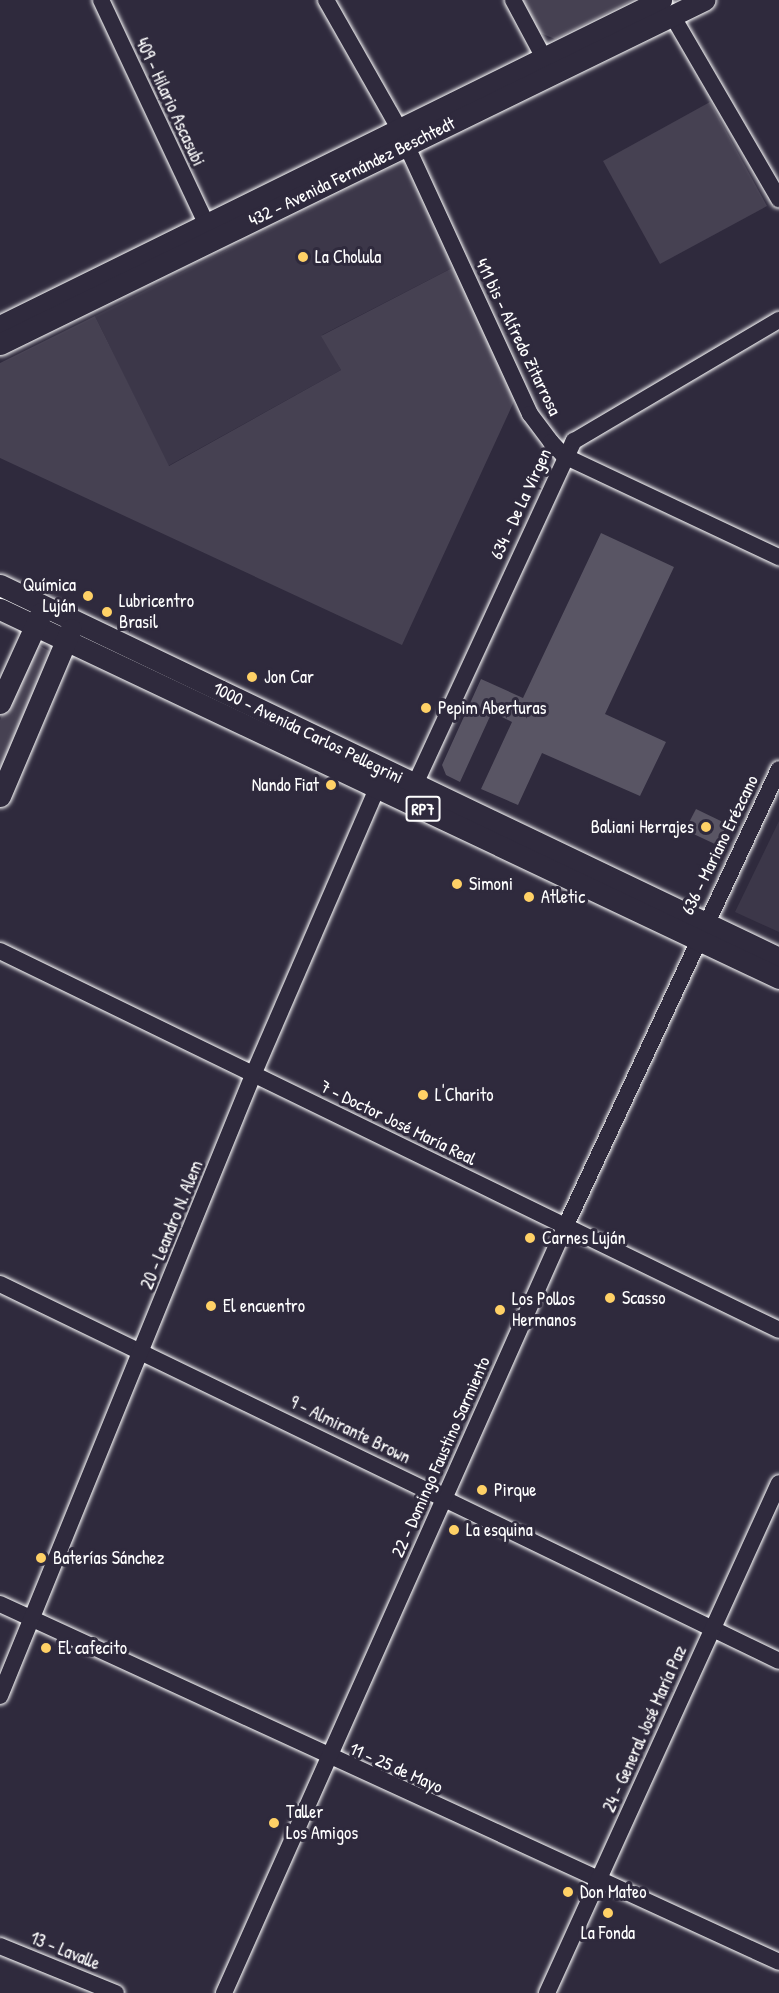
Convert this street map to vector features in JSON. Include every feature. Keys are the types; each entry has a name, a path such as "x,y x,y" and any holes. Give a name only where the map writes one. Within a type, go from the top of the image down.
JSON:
{"main road":[{"name":"432 - Avenida Fernández Beschtedt","path":"0,344 402,136 544,58 667,8 704,0"},
{"name":"432 - Avenida Fernández Beschtedt","path":"0,326 205,221 402,136 667,8"},
{"name":"1000 - Avenida Carlos Pellegrini","path":"0,585 75,620 381,781"},
{"path":"0,703 44,606"},
{"name":"1000 - Avenida Carlos Pellegrini","path":"0,609 411,793 701,931 779,978"},
{"path":"0,796 75,620"},
{"name":"1000 - Avenida Carlos Pellegrini","path":"701,931 779,958"}],"street":[{"name":"409 - Hilario Ascasubi","path":"101,0 205,221"},
{"name":"411 bis - Alfredo Zitarrosa","path":"326,0 402,136 530,414 564,456 779,557"},
{"path":"513,0 544,58"},
{"path":"667,8 779,199"},
{"name":"634 - De La Virgen","path":"411,793 564,456 598,425 779,320"},
{"name":"636 - Mariano Erézcano","path":"701,931 779,769"},
{"name":"20 - Leandro N. Alem","path":"0,1696 143,1351 253,1075 381,781"},
{"name":"22 - Domingo Faustino Sarmiento","path":"224,1993 566,1226 701,931"},
{"name":"7 - Doctor José María Real","path":"0,951 779,1330"},
{"name":"9 - Almirante Brown","path":"0,1284 143,1351 711,1630 779,1661"},
{"name":"24 - General José María Paz","path":"548,1993 779,1483"},
{"name":"11 - 25 de Mayo","path":"0,1604 328,1759 779,1962"},
{"name":"13 - Lavalle","path":"0,1946 116,1993"}],"shaded area":[{"path":"522,0 633,0 555,39 540,33"},
{"path":"710,102 767,206 660,264 603,161"},
{"path":"404,161 456,266 322,335 341,370 168,466 95,316"},
{"path":"456,266 517,395 402,645 0,458 0,363 95,316 169,466 341,370 321,336"},
{"path":"37,644 51,652 0,780 0,720 28,651"},
{"path":"779,821 779,932 735,912"}],"building":[{"path":"601,533 674,567 605,714 666,742 640,796 542,753 518,805 481,789 512,722 492,712 460,782 446,775 442,765 481,679 523,698"},
{"name":"Baliani Herrajes","path":"696,809 727,824 717,845 685,830"}],"place":[{"name":"La Cholula","path":"303,257"},
{"name":"Química Luján","path":"88,596"},
{"name":"Lubricentro Brasil","path":"107,612"},
{"name":"Jon Car","path":"252,677"},
{"name":"Pepim Aberturas","path":"426,708"},
{"name":"Nando Fiat","path":"331,785"},
{"name":"Baliani Herrajes","path":"706,827"},
{"name":"Simoni","path":"457,884"},
{"name":"Atletic","path":"529,897"},
{"name":"L'Charito","path":"423,1095"},
{"name":"Carnes Luján","path":"530,1238"},
{"name":"Scasso","path":"610,1298"},
{"name":"El encuentro","path":"211,1306"},
{"name":"Los Pollos Hermanos","path":"500,1310"},
{"name":"Pirque","path":"482,1490"},
{"name":"La esquina","path":"454,1530"},
{"name":"Baterías Sánchez","path":"41,1558"},
{"name":"El cafecito","path":"46,1648"},
{"name":"Taller Los Amigos","path":"274,1823"},
{"name":"Don Mateo","path":"568,1892"},
{"name":"La Fonda","path":"608,1913"}]}
